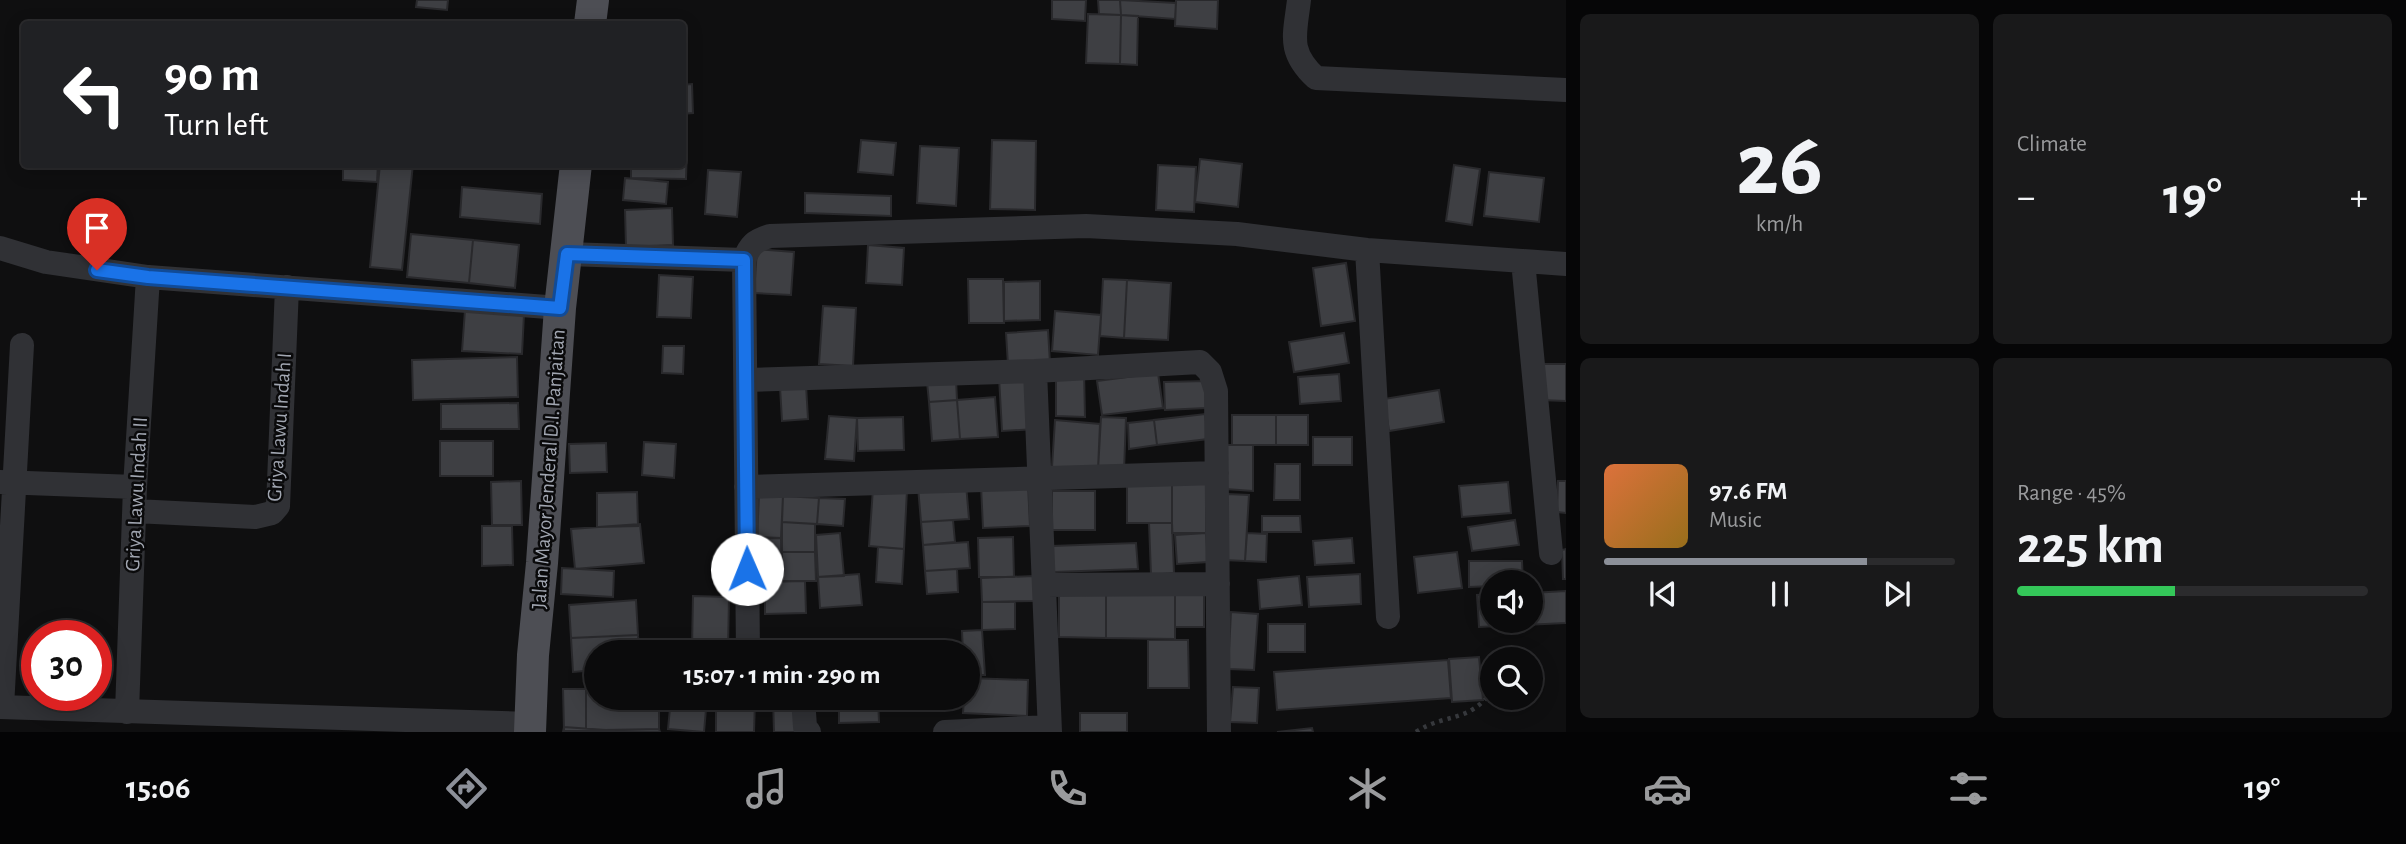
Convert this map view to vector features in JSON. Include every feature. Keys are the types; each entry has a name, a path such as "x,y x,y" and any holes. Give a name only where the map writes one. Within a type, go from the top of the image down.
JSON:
{"main road":[{"path":"590,21 593,0"},
{"name":"Jalan Mayor Jenderal D.I. Panjaitan","path":"530,728 533,655 560,308 576,168"}],"street":[{"path":"1298,0 1295,44 1298,57 1316,78 1566,90"},
{"path":"748,640 744,260 750,245 757,240 770,236 1086,226 1237,234 1367,250 1566,264"},
{"path":"0,248 46,262 148,277 560,308"},
{"path":"1367,250 1388,617"},
{"path":"567,254 744,260"},
{"path":"1523,261 1551,553"},
{"name":"Griya Lawu Indah II","path":"127,712 135,499 148,277"},
{"name":"Griya Lawu Indah I","path":"135,499 255,517 272,513 278,506 287,287"},
{"path":"22,345 6,483 1,707 530,728"},
{"path":"747,380 1035,371 1200,362 1210,372 1216,391 1219,732"},
{"path":"945,732 1049,730 1035,371"},
{"path":"746,487 1217,473"},
{"path":"6,483 135,499"},
{"path":"1044,585 1218,584"},
{"path":"804,710 808,732"}],"path":[{"path":"1416,732 1431,723 1462,716 1480,706"}],"building":[{"path":"417,0 448,0 447,10 416,7"},
{"path":"1052,0 1086,0 1085,21 1052,19"},
{"path":"1098,0 1120,0 1121,15 1099,14"},
{"path":"1120,0 1176,3 1175,19 1121,15"},
{"path":"1176,0 1218,0 1217,29 1175,26"},
{"path":"1088,14 1121,15 1120,64 1086,63"},
{"path":"1121,15 1138,16 1137,65 1120,64"},
{"path":"692,84 693,113 686,114 686,85"},
{"path":"861,140 896,143 893,175 858,172"},
{"path":"992,140 1036,141 1035,210 990,209"},
{"path":"920,146 959,148 956,206 917,203"},
{"path":"687,147 686,179 631,178 631,168 686,168"},
{"path":"1200,159 1242,164 1238,207 1195,202"},
{"path":"1158,165 1196,167 1194,212 1156,210"},
{"path":"1454,165 1480,169 1472,225 1446,221"},
{"path":"343,168 378,168 377,182 343,180"},
{"path":"380,168 413,168 402,270 370,267"},
{"path":"708,170 741,172 737,217 705,214"},
{"path":"1489,172 1544,178 1539,222 1484,216"},
{"path":"625,178 668,182 666,204 623,200"},
{"path":"462,187 542,194 540,224 460,217"},
{"path":"805,193 891,196 891,216 805,213"},
{"path":"672,208 673,245 626,247 625,210"},
{"path":"411,234 473,240 469,283 407,277"},
{"path":"473,240 519,245 515,288 469,283"},
{"path":"868,245 904,248 902,285 866,283"},
{"path":"757,249 794,252 791,295 754,293"},
{"path":"1346,263 1355,321 1321,326 1313,268"},
{"path":"659,275 693,277 691,318 657,317"},
{"path":"968,279 1003,279 1004,323 969,323"},
{"path":"1103,279 1127,280 1124,338 1100,336"},
{"path":"1127,280 1171,283 1168,340 1124,338"},
{"path":"1040,281 1040,320 1004,321 1004,282"},
{"path":"823,306 856,308 853,366 819,364"},
{"path":"465,310 524,314 522,354 462,351"},
{"path":"1055,311 1101,315 1098,355 1052,351"},
{"path":"1048,330 1050,363 1008,365 1006,333"},
{"path":"1344,333 1349,363 1294,372 1289,342"},
{"path":"663,346 684,346 683,374 662,373"},
{"path":"517,357 518,397 413,400 412,360"},
{"path":"1540,364 1566,364 1566,401 1540,400"},
{"path":"1084,370 1085,417 1056,416 1056,371"},
{"path":"1158,373 1163,408 1102,415 1097,381"},
{"path":"1339,374 1341,401 1300,404 1298,377"},
{"path":"1034,375 1036,429 1002,431 999,377"},
{"path":"956,379 957,400 929,402 927,382"},
{"path":"1206,381 1206,408 1165,410 1164,382"},
{"path":"806,385 808,419 782,421 780,387"},
{"path":"1439,390 1444,422 1389,431 1384,399"},
{"path":"995,397 998,437 960,439 957,400"},
{"path":"957,400 960,439 932,441 929,402"},
{"path":"518,403 519,429 441,429 441,404"},
{"path":"1205,414 1208,439 1157,445 1154,420"},
{"path":"1232,415 1276,415 1276,445 1232,445"},
{"path":"1276,415 1308,415 1308,445 1276,445"},
{"path":"829,416 857,418 854,461 825,459"},
{"path":"903,417 904,450 858,451 857,418"},
{"path":"1101,417 1126,418 1124,471 1098,470"},
{"path":"1055,420 1100,424 1098,470 1052,467"},
{"path":"1154,420 1157,445 1129,449 1128,423"},
{"path":"1313,437 1352,437 1352,465 1313,465"},
{"path":"440,441 493,441 493,476 440,476"},
{"path":"644,442 676,444 674,478 642,475"},
{"path":"606,443 607,472 570,473 569,444"},
{"path":"1226,445 1253,445 1253,491 1225,489"},
{"path":"1275,464 1300,464 1300,500 1274,500"},
{"path":"521,481 522,525 492,525 491,482"},
{"path":"1558,481 1566,481 1566,513 1557,512"},
{"path":"1508,482 1511,513 1462,517 1459,486"},
{"path":"1127,483 1172,484 1172,523 1127,523"},
{"path":"966,484 969,519 921,522 918,487"},
{"path":"1028,484 1030,526 983,528 981,486"},
{"path":"1172,484 1206,484 1206,533 1172,533"},
{"path":"873,488 907,490 904,549 869,546"},
{"path":"1052,491 1095,491 1095,530 1052,530"},
{"path":"637,492 638,526 597,527 597,493"},
{"path":"1227,494 1249,495 1245,561 1223,560"},
{"path":"759,495 783,496 781,538 757,537"},
{"path":"783,496 819,498 817,524 782,522"},
{"path":"819,498 845,499 843,526 817,524"},
{"path":"1262,516 1300,516 1301,532 1262,532"},
{"path":"953,520 955,542 923,545 921,522"},
{"path":"1515,520 1519,545 1472,551 1468,527"},
{"path":"782,522 815,524 815,552 782,552"},
{"path":"1149,523 1172,523 1174,573 1151,575"},
{"path":"640,524 644,563 575,569 571,529"},
{"path":"482,526 512,526 513,565 482,566"},
{"path":"840,533 844,576 818,577 816,535"},
{"path":"1206,533 1208,562 1177,564 1175,535"},
{"path":"1247,533 1267,534 1266,562 1245,561"},
{"path":"1013,537 1014,577 979,577 978,538"},
{"path":"781,538 782,581 751,582 750,539"},
{"path":"1352,538 1354,563 1315,565 1313,541"},
{"path":"968,542 970,568 925,571 923,545"},
{"path":"1136,543 1138,569 1054,572 1052,546"},
{"path":"878,547 904,549 902,584 876,582"},
{"path":"1566,549 1566,579 1563,579 1562,550"},
{"path":"782,552 815,552 816,581 782,581"},
{"path":"1457,552 1462,588 1418,593 1414,557"},
{"path":"1469,561 1522,561 1522,570 1480,570 1480,587 1469,587"},
{"path":"562,568 614,571 613,597 561,594"},
{"path":"957,569 958,592 927,594 925,571"},
{"path":"859,574 862,605 820,608 818,577"},
{"path":"1360,574 1361,604 1309,607 1307,577"},
{"path":"1034,576 1034,601 982,602 981,578"},
{"path":"1299,576 1302,605 1260,609 1258,580"},
{"path":"805,581 806,613 765,614 765,582"},
{"path":"1566,591 1566,623 1543,624 1543,592"},
{"path":"1059,593 1106,594 1106,638 1059,637"},
{"path":"1106,594 1175,595 1175,639 1106,638"},
{"path":"1175,595 1204,595 1204,627 1175,627"},
{"path":"1477,595 1480,595 1480,627 1479,627"},
{"path":"693,596 729,597 728,640 692,640"},
{"path":"636,600 638,635 571,638 569,605"},
{"path":"982,602 1015,602 1015,629 982,630"},
{"path":"1231,612 1258,614 1254,670 1228,669"},
{"path":"1268,624 1305,624 1305,652 1268,652"},
{"path":"982,630 985,675 980,675 980,640 962,640 962,631"},
{"path":"638,635 638,640 584,640 584,671 573,672 571,638"},
{"path":"1148,640 1188,640 1189,688 1148,688"},
{"path":"1479,657 1480,700 1452,702 1449,659"},
{"path":"1448,660 1451,698 1277,710 1274,672"},
{"path":"980,678 1028,680 1027,716 963,713 963,710 980,710"},
{"path":"1233,687 1259,688 1257,723 1230,722"},
{"path":"563,689 584,689 586,731 564,731"},
{"path":"586,710 659,710 659,729 586,731"},
{"path":"670,710 706,710 704,732 668,729"},
{"path":"716,710 755,710 754,732 716,732"},
{"path":"773,710 797,710 798,732 774,732"},
{"path":"839,710 878,710 879,722 839,723"},
{"path":"1080,713 1127,713 1127,732 1080,732"},
{"path":"564,727 605,730 605,732 563,732"},
{"path":"1312,728 1313,732 1277,732"},
{"path":"659,729 660,732 605,732 605,730"}],"route":[{"path":"97,270 148,277 560,308 567,254 744,260 747,569"}]}
